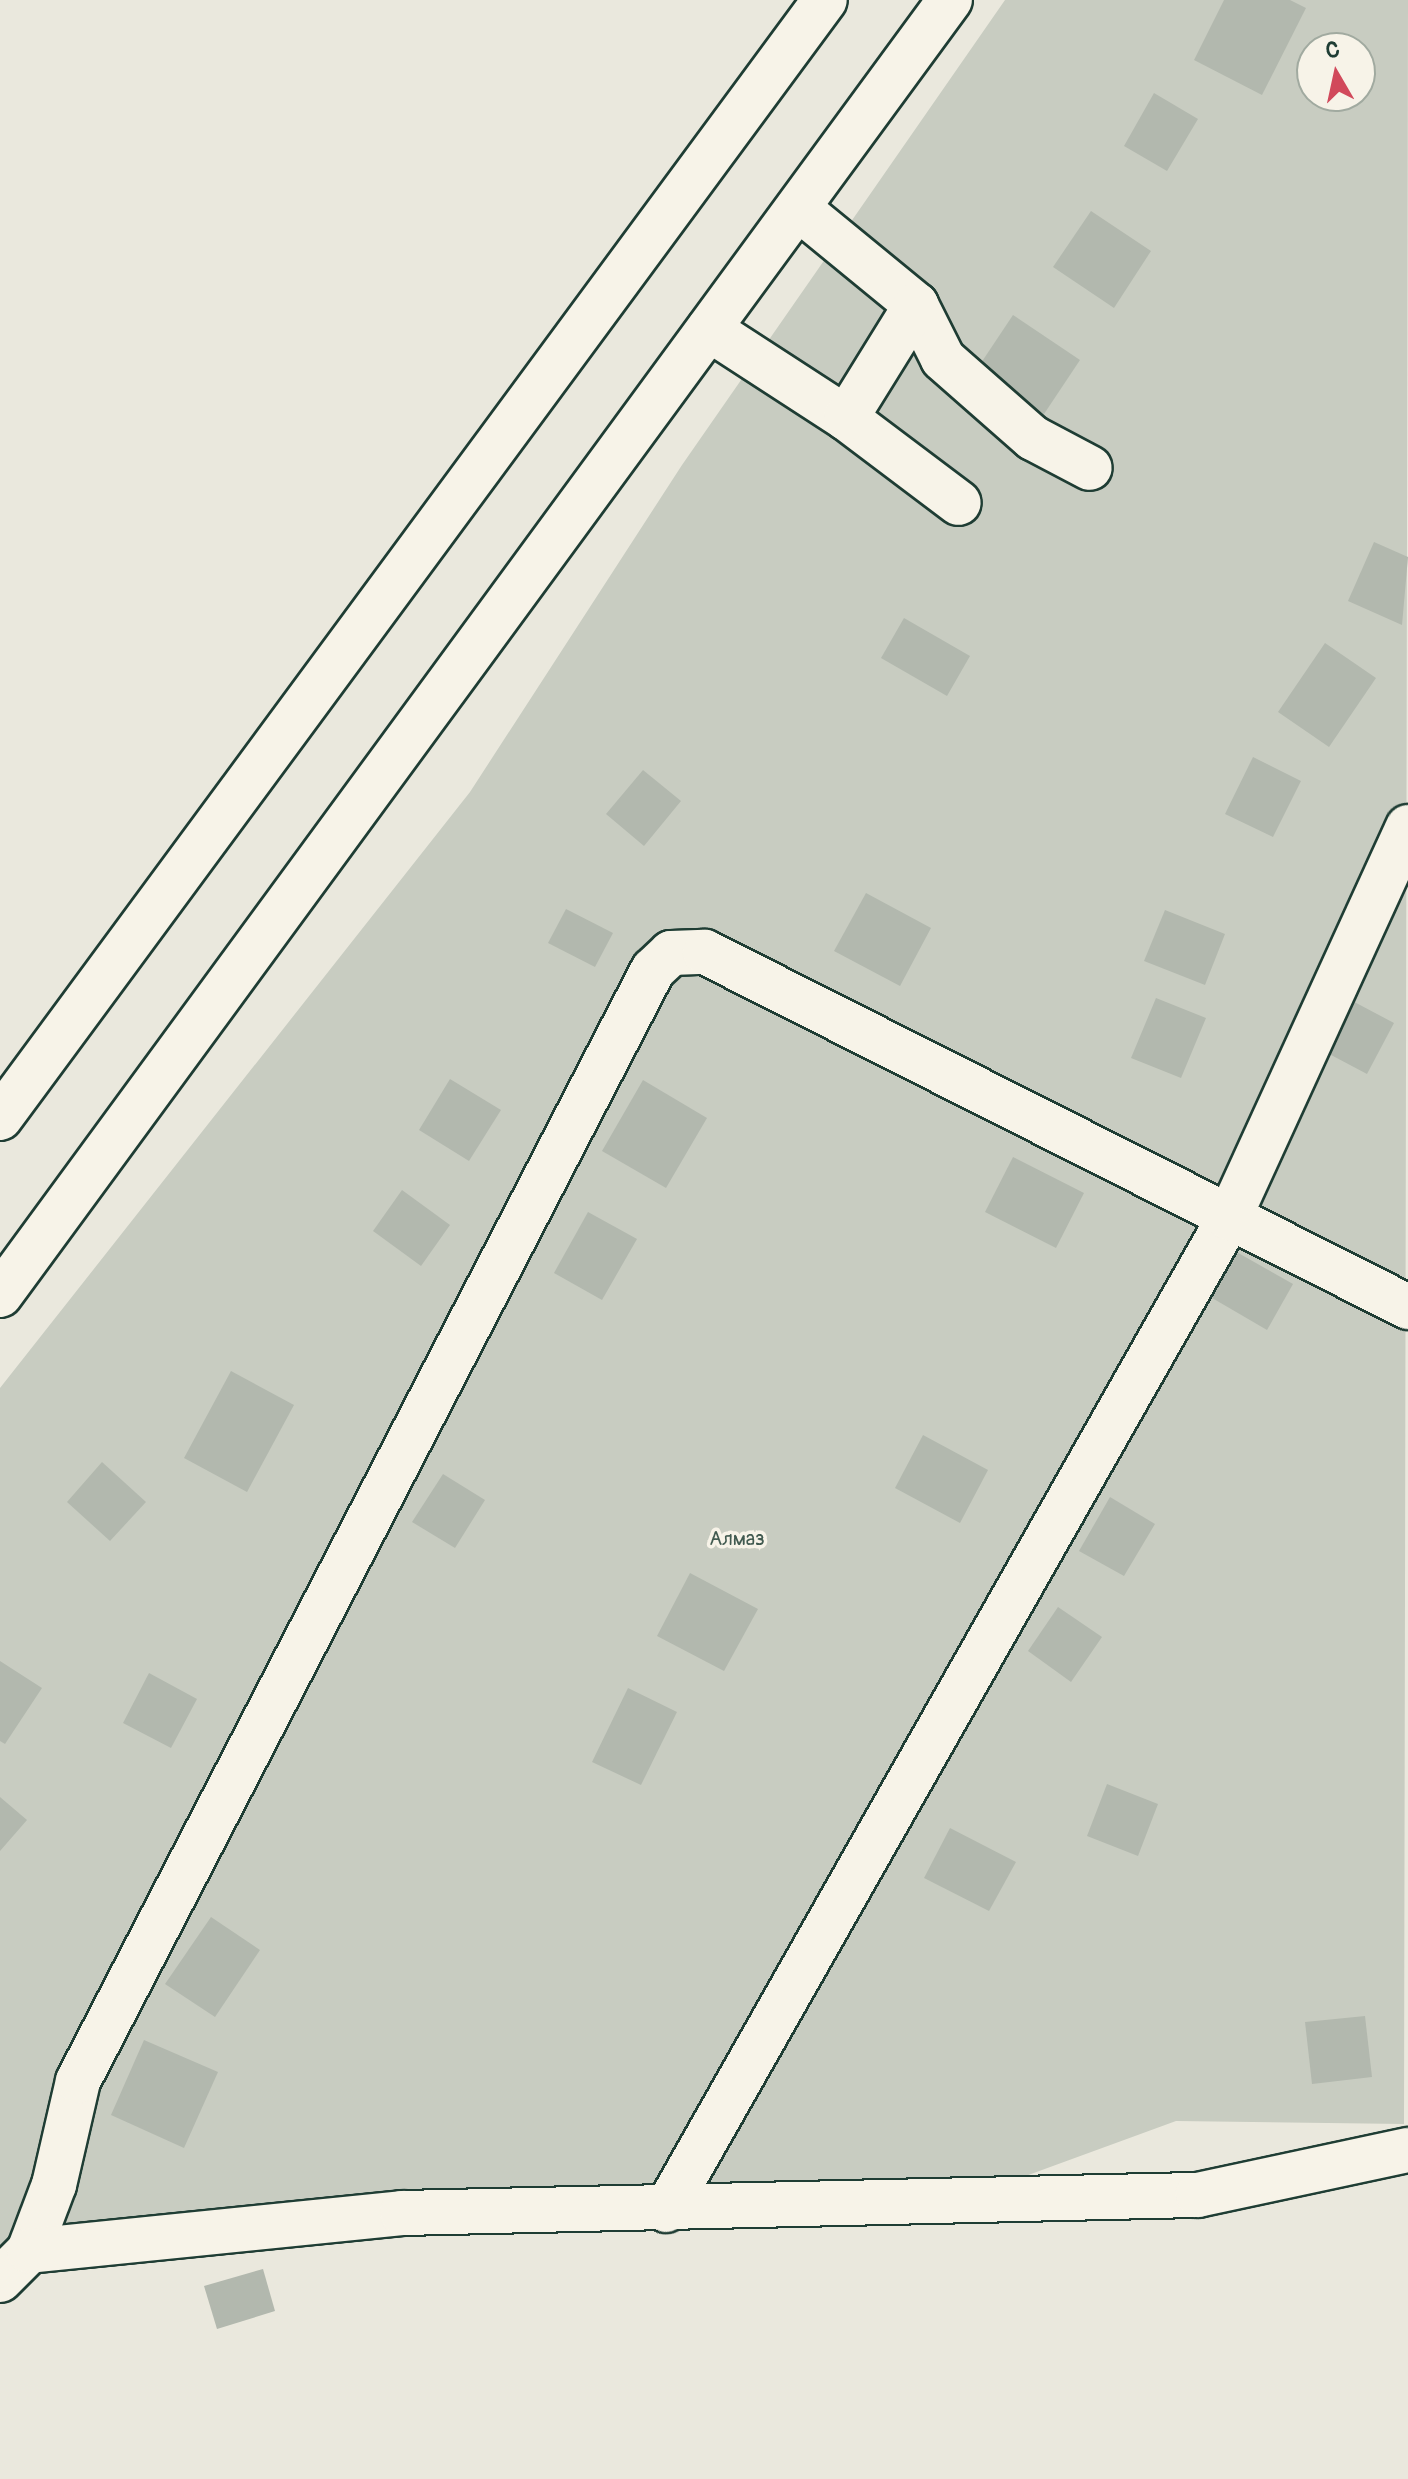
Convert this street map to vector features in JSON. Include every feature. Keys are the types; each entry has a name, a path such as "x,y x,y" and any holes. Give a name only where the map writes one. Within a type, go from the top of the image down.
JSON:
{"street":[{"path":"0,1118 825,0"},
{"path":"0,1295 950,0"},
{"path":"798,208 916,305 943,359 1033,438 1090,468"},
{"path":"846,418 916,305"},
{"path":"709,329 846,418 959,503"},
{"path":"666,2210 1229,1218 1408,827"},
{"path":"14,2265 54,2185 78,2081 646,984 671,953 705,952 1408,1307"},
{"path":"14,2265 402,2213 666,2210 1198,2195 1408,2150"}],"green space":[{"name":"Алмаз","path":"1005,0 1408,0 1404,2124 1176,2121 946,2205 0,2252 0,1388 470,792 682,465"}],"building":[{"path":"1224,0 1290,0 1306,8 1262,95 1194,60"},
{"path":"1154,93 1198,119 1167,171 1124,146"},
{"path":"1091,211 1151,251 1114,308 1053,267"},
{"path":"1013,315 1080,360 1044,414 977,369"},
{"path":"1374,542 1408,557 1402,625 1348,601"},
{"path":"904,618 970,656 947,696 881,658"},
{"path":"1325,643 1376,678 1329,747 1278,712"},
{"path":"1253,757 1301,781 1273,837 1225,814"},
{"path":"643,770 681,801 644,846 606,814"},
{"path":"866,893 931,928 900,986 834,951"},
{"path":"566,909 613,933 595,967 548,943"},
{"path":"1165,910 1225,934 1205,985 1144,961"},
{"path":"1343,996 1394,1023 1367,1074 1316,1047"},
{"path":"1156,998 1206,1018 1181,1078 1131,1058"},
{"path":"450,1079 501,1110 469,1161 419,1130"},
{"path":"643,1080 707,1118 666,1188 602,1151"},
{"path":"1013,1157 1084,1193 1056,1248 985,1212"},
{"path":"402,1190 450,1225 421,1266 373,1231"},
{"path":"588,1212 637,1239 602,1300 554,1273"},
{"path":"1233,1250 1293,1284 1267,1330 1207,1295"},
{"path":"231,1371 294,1405 247,1492 184,1458"},
{"path":"923,1435 988,1470 960,1523 895,1488"},
{"path":"102,1462 146,1502 110,1541 67,1502"},
{"path":"443,1474 485,1500 455,1548 412,1522"},
{"path":"1110,1497 1155,1524 1124,1576 1079,1551"},
{"path":"690,1573 758,1609 724,1671 657,1636"},
{"path":"1058,1607 1102,1637 1071,1682 1028,1651"},
{"path":"0,1661 42,1688 5,1744 0,1741"},
{"path":"149,1673 197,1699 171,1748 123,1723"},
{"path":"628,1688 677,1712 641,1785 592,1762"},
{"path":"1107,1784 1158,1804 1138,1856 1087,1836"},
{"path":"0,1797 27,1820 0,1851"},
{"path":"950,1828 1016,1862 989,1911 924,1878"},
{"path":"211,1917 260,1950 215,2017 165,1984"},
{"path":"1365,2016 1372,2077 1312,2084 1305,2022"},
{"path":"144,2040 218,2072 184,2148 111,2115"},
{"path":"263,2269 275,2311 217,2329 204,2286"}]}
